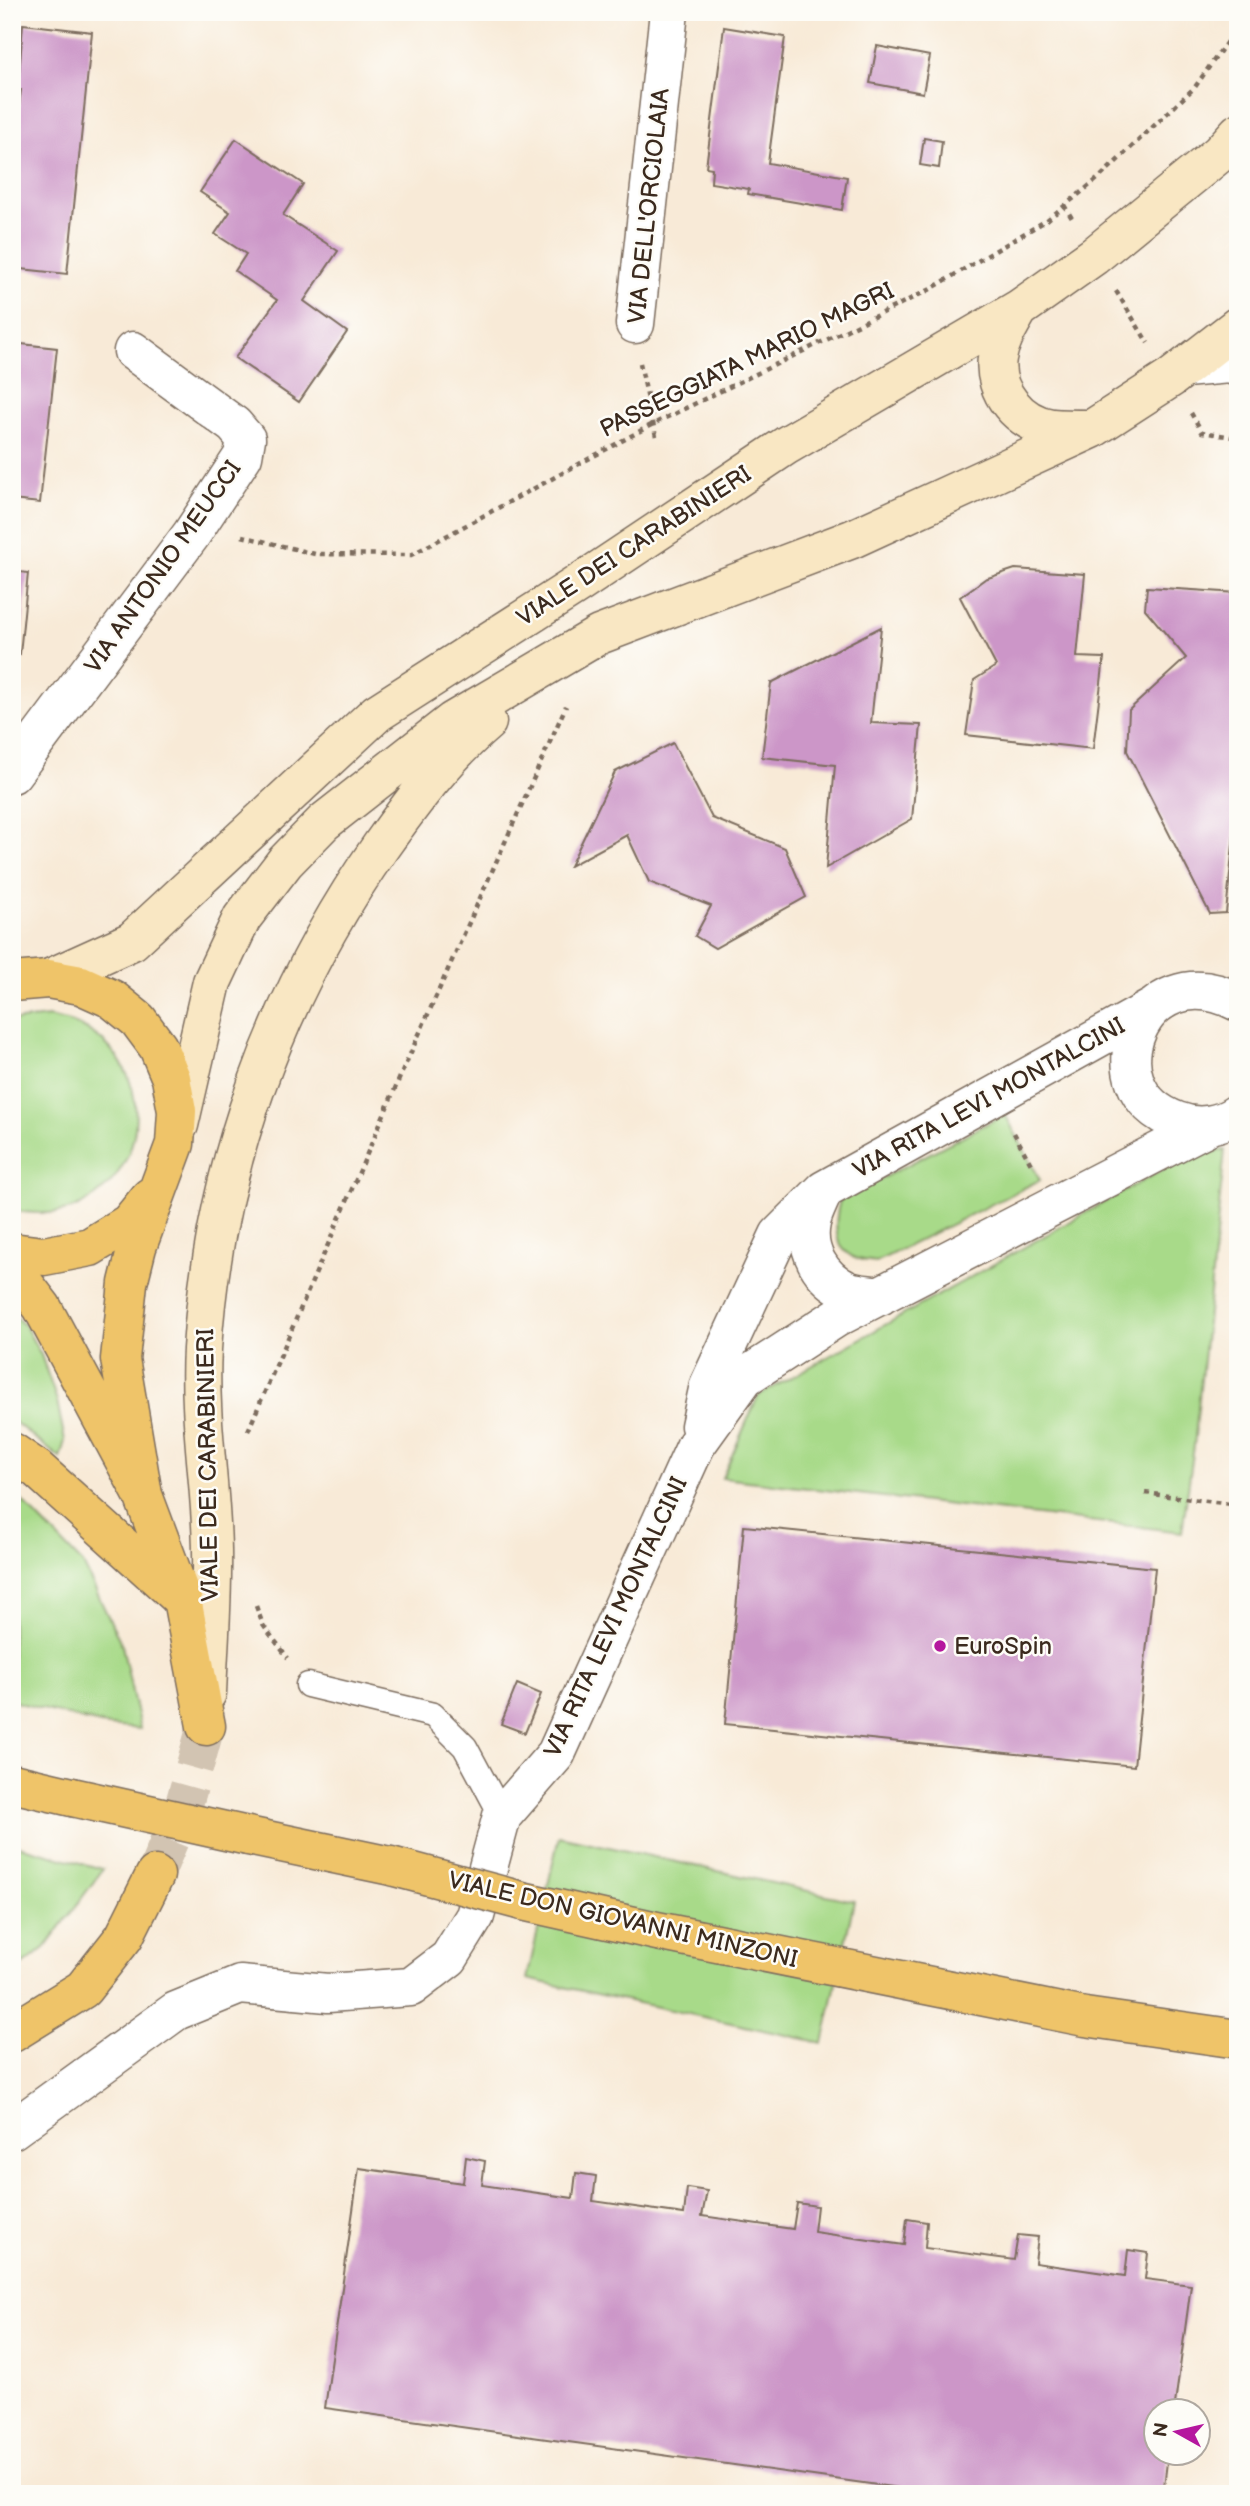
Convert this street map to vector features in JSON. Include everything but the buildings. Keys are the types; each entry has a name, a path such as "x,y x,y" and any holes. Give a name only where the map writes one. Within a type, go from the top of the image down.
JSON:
{"main road":[{"name":"VIALE DEI CARABINIERI","path":"30,980 132,942 377,713 580,583 787,445 1019,309 1094,256 1220,153 1238,133"},
{"path":"1019,309 1002,340 997,360 998,380 1010,402 1023,417 1050,428 1092,429"},
{"name":"VIALE DEI CARABINIERI","path":"175,1144 212,982 242,918 285,862 324,822 453,721 599,635 852,539 1092,429 1178,373 1238,326"},
{"name":"VIALE DEI CARABINIERI","path":"182,1600 206,1727 212,1549 202,1428 202,1350 213,1258 234,1151 268,1050 302,975 351,891 419,791 464,742 574,650"},
{"path":"30,980 81,985 112,999 138,1020 158,1047 171,1078 177,1111 175,1144 137,1247 128,1283 120,1359 143,1495"},
{"path":"12,1252 44,1256 90,1247 129,1223 158,1187"},
{"path":"12,1268 42,1307 143,1495 182,1600"},
{"path":"12,1452 37,1469 182,1600"},
{"name":"VIALE DON GIOVANNI MINZONI","path":"12,1783 391,1866 522,1901 657,1931 1085,2017 1238,2039"},
{"path":"12,2033 83,1989 124,1937 155,1875"}],"street":[{"name":"VIA DELL'ORCIOLAIA","path":"635,324 669,12"},
{"name":"VIA ANTONIO MEUCCI","path":"12,774 198,523 243,456 246,439 234,425 133,351"},
{"path":"1178,373 1229,364 1238,367"},
{"name":"VIA RITA LEVI MONTALCINI","path":"696,1445 709,1385 779,1235 824,1190 1173,995 1195,990 1217,992 1238,1001"},
{"name":"VIA RITA LEVI MONTALCINI","path":"1154,1007 1140,1023 1132,1044 1131,1066 1137,1087 1150,1105 1167,1118 1188,1125 1224,1119"},
{"name":"VIA RITA LEVI MONTALCINI","path":"502,1816 556,1754 696,1445 745,1377 836,1318 1224,1119"},
{"name":"VIA RITA LEVI MONTALCINI","path":"824,1190 811,1222 809,1242 816,1263 827,1277 848,1291 880,1296"},
{"path":"12,2130 176,2011 240,1984 328,1993 411,1987 449,1958 475,1916 502,1816"}],"lane":[{"path":"308,1685 433,1715 466,1746 502,1816"}],"path":[{"name":"PASSEGGIATA MARIO MAGRI","path":"198,523 315,554 411,555 653,424 929,290 1046,220 1100,177 1195,87 1238,26"},
{"path":"1064,205 1094,256 1178,373 1202,432 1238,438"},
{"name":"VIA DELL'ORCIOLAIA","path":"635,324 641,378 656,441"},
{"path":"248,1431 403,1070 569,701"},
{"path":"994,1095 1054,1206"},
{"path":"1145,1493 1238,1504"},
{"path":"255,1603 263,1625 308,1685"}],"green space":[{"path":"49,1017 80,1026 105,1043 122,1065 133,1091 136,1118 132,1145 120,1170 102,1191 76,1207 52,1213 12,1211 12,1021"},
{"path":"1005,1114 1040,1180 876,1262 855,1258 846,1252 837,1232 840,1200"},
{"path":"1225,1150 1194,1446 1182,1532 722,1478 758,1396 1189,1155"},
{"path":"12,1313 25,1326 41,1355 57,1401 65,1441 60,1458 12,1420"},
{"path":"12,1494 83,1564 122,1645 140,1729 108,1726 12,1701"},
{"path":"559,1836 854,1901 823,2043 527,1979"},
{"path":"12,1844 103,1869 45,1948 12,1972"}],"tunnel":[{"path":"155,1875 183,1808 206,1726"}],"place":[{"name":"EuroSpin","path":"940,1646"}]}
